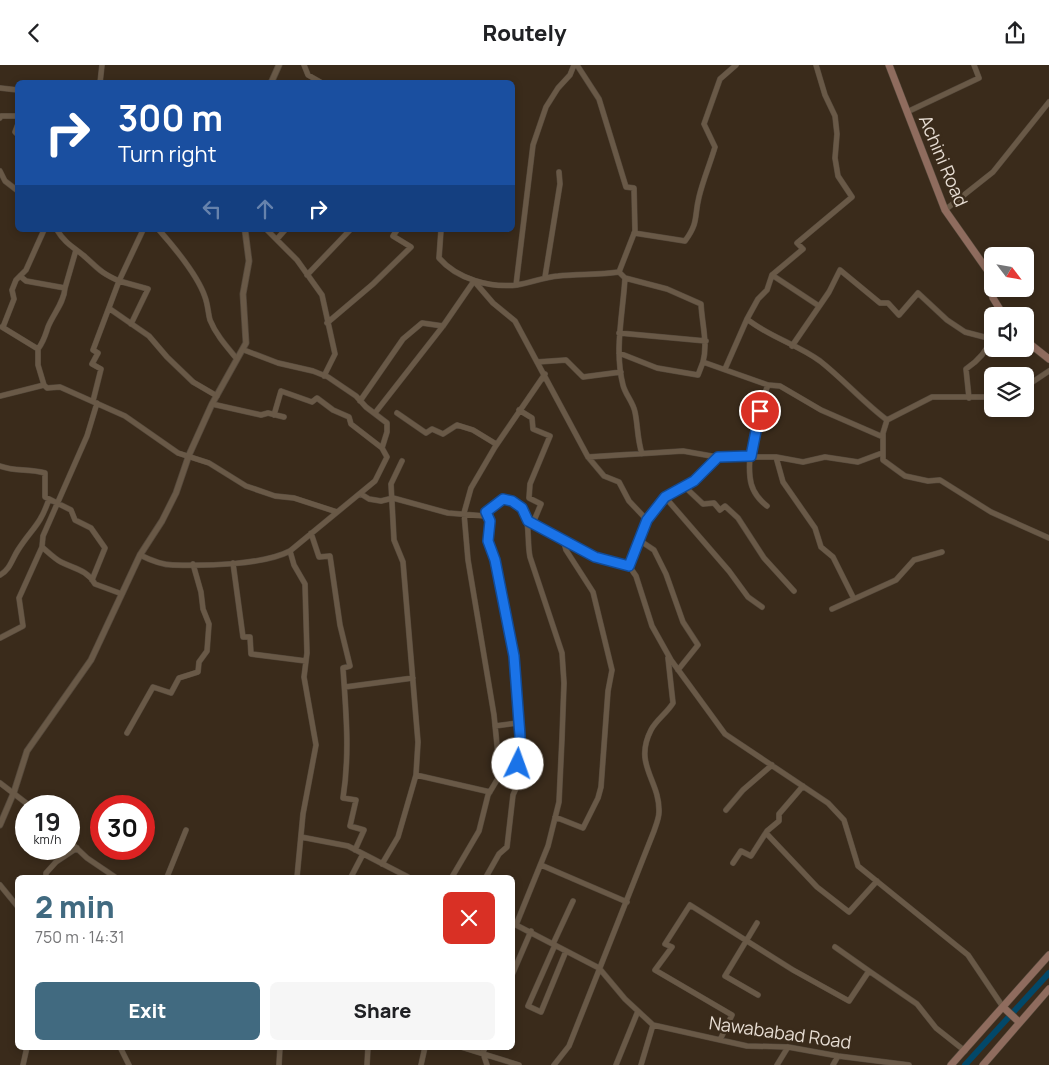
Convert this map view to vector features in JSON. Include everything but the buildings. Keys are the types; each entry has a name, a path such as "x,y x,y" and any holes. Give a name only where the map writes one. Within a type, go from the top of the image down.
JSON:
{"main road":[{"name":"Achini Road","path":"889,65 945,210 990,274 993,298 998,307"},
{"path":"1034,347 1049,359"},
{"path":"951,1065 1004,1008 1049,955"},
{"path":"985,1064 1049,989"},
{"path":"1004,1008 1019,1022"}],"street":[{"path":"100,80 102,65"},
{"path":"272,80 279,65"},
{"path":"304,65 308,75 317,80"},
{"path":"516,285 533,145 546,107 576,65 599,99 626,187 634,188 634,233 620,272"},
{"path":"634,233 685,241 692,231 697,219 698,199 715,147 704,124 720,79 736,65"},
{"path":"725,369 747,319 758,299 767,290 772,275 803,249 797,243 852,197 838,176 835,158 837,134 835,116 825,95 816,65"},
{"path":"907,112 979,77 974,65"},
{"path":"0,88 15,90"},
{"path":"945,210 993,172 1049,103"},
{"path":"0,118 1,116 15,116"},
{"path":"0,172 5,181 15,189"},
{"path":"545,277 560,184 559,172"},
{"path":"38,349 2,327 14,299 14,285 26,270 43,232"},
{"path":"58,232 63,240 97,270 119,281 148,289 131,323"},
{"path":"0,638 23,626 19,598 42,547 43,536 56,503 87,436 101,369 92,364 98,353 93,350 119,281 142,232"},
{"path":"161,232 176,248 198,283 206,298 210,319 216,332 237,359"},
{"path":"0,825 14,792 27,751 91,660 140,555 162,521 176,493 189,455 212,404 244,350 246,343 243,294 249,261 245,232"},
{"path":"269,232 322,295 335,354 324,376"},
{"path":"277,239 283,232"},
{"path":"307,275 348,232"},
{"path":"327,323 373,284 411,247 390,232"},
{"path":"393,236 396,232"},
{"path":"441,232 439,258 474,281 493,303 516,321 588,457 604,476 619,483 629,501 647,520"},
{"path":"76,250 65,288 65,295 48,327 46,339 38,349 38,365 44,385 47,388 60,387 125,416 178,453 189,455 224,471 246,486 337,511"},
{"path":"792,346 840,270 880,303 888,303 899,315 918,293 947,320 965,332 984,337"},
{"path":"474,281 500,286 516,285 545,277 601,275 620,272"},
{"path":"619,353 657,368 698,375 707,347 702,328 701,304 667,289 625,278 620,272"},
{"path":"772,275 819,305"},
{"path":"20,276 26,281 65,288"},
{"path":"625,278 619,333 619,353 623,387 636,415 637,439 642,454"},
{"path":"375,413 443,326 474,281"},
{"path":"110,309 149,336 166,357 193,382 217,396"},
{"path":"747,319 757,327 792,346 799,347 820,362 886,420"},
{"path":"360,401 404,339 422,323 443,326"},
{"path":"619,333 706,341"},
{"path":"244,350 278,363 324,376 356,396 386,423 387,432 382,448"},
{"path":"969,397 966,369 984,353"},
{"path":"537,361 566,361 583,377 621,372"},
{"path":"703,362 768,385 780,386 821,410 883,437"},
{"path":"1034,381 1049,371"},
{"path":"453,875 479,831 490,792 500,775 495,726 474,605 464,513 470,489 496,444 545,374"},
{"path":"0,396 44,385"},
{"path":"767,506 757,498 750,477 756,422 768,385"},
{"path":"140,555 171,565 267,560 290,551 375,481 387,457 382,448 351,424 348,417 317,398 312,402 281,391 274,415"},
{"path":"886,420 932,397 984,397"},
{"path":"212,404 261,415 284,417"},
{"path":"515,922 541,865 559,802 564,683 562,653 526,541 531,522 541,504 529,497 530,485 550,436 533,429 532,418 519,410"},
{"path":"397,413 426,433 432,429 443,434 457,425 473,431 496,444"},
{"path":"886,420 883,437 883,460 905,476 928,481 940,480 991,512 1049,538"},
{"path":"588,457 683,451 718,457 776,457 803,461 825,457 858,463 882,453"},
{"path":"629,566 647,520 665,497 694,481 718,457"},
{"path":"776,457 783,482 815,528 821,547 833,557 854,599"},
{"path":"382,865 398,837 416,775 418,742 403,563 394,540 392,484 402,461"},
{"path":"0,466 12,471 28,468 45,473 44,497 71,510 75,520 91,528 105,548 92,579"},
{"path":"685,487 703,505 714,503 720,510 725,506 738,518 764,558 794,591"},
{"path":"361,494 369,499 381,501 393,498 448,513 485,516 486,512 503,499 512,501 522,508 531,522 595,557 629,566 636,576 652,626 668,655 725,733 828,803 844,820 858,866 968,955 1004,1008"},
{"path":"665,497 730,571 748,597 762,607"},
{"path":"0,575 9,568 18,549 42,519 49,499"},
{"path":"486,512 490,521 488,541 495,560 514,656 518,691 517,723 520,736 518,764 513,778 517,786 513,795 507,847 500,854 487,875"},
{"path":"311,533 319,557 330,556 340,625 350,666 344,668 347,772 343,798 356,800 350,827 364,830 355,850"},
{"path":"555,817 583,828 598,799 608,691 612,670 593,592 566,550 563,539"},
{"path":"639,540 654,550 666,574 683,622 698,645 678,670"},
{"path":"42,547 60,562 74,567 92,579 95,584 122,594"},
{"path":"290,551 294,565 304,584 306,661 304,677 316,745 302,814 297,875"},
{"path":"832,609 896,580 914,560 942,552"},
{"path":"233,563 243,637 250,637 251,654 306,661"},
{"path":"127,733 153,687 171,693 179,678 198,673 199,662 207,651 208,623 202,609 201,592 193,564"},
{"path":"554,1065 569,1046 654,831 659,812 654,787 645,765 645,746 651,728 672,703 668,655"},
{"path":"345,687 413,678"},
{"path":"495,726 517,723"},
{"path":"726,809 772,765"},
{"path":"416,775 490,792"},
{"path":"0,783 17,795"},
{"path":"732,863 741,851 752,856 766,833 779,821 779,814 803,786"},
{"path":"168,875 186,830"},
{"path":"766,833 817,887 848,912 877,881"},
{"path":"301,837 348,846 404,875"},
{"path":"80,850 112,875"},
{"path":"352,875 363,854"},
{"path":"46,875 59,860"},
{"path":"541,865 627,902"},
{"path":"0,885 15,903"},
{"path":"566,951 541,1012 528,1006 573,901"},
{"path":"720,1040 732,1015 655,969 672,947 665,943 690,905 792,970 849,1001 869,971"},
{"path":"757,923 725,976 758,995"},
{"name":"Nawababad Road","path":"515,924 532,931 599,968 625,999 654,1025 747,1046 788,1047 838,1056 909,1065"},
{"path":"515,968 532,931"},
{"path":"835,947 917,1004 936,1028 965,1051"},
{"path":"616,1065 638,1011"},
{"path":"641,1065 654,1025"},
{"path":"777,1065 788,1047"},
{"path":"23,1065 26,1050"},
{"path":"122,1050 129,1065"},
{"path":"279,1065 280,1050"},
{"path":"367,1065 368,1050"},
{"path":"421,1065 424,1050"},
{"path":"484,1050 487,1065"},
{"path":"484,1050 519,1065"},
{"path":"834,1065 838,1056"}],"waterway":[{"path":"965,1065 1049,973"}],"route":[{"path":"518,764 520,736 517,723 518,691 514,656 497,578 495,560 488,541 490,521 486,512 503,499 512,501 522,508 528,521 595,557 629,566 647,520 665,497 679,491 694,481 718,457 751,456 756,422 760,411"}]}
